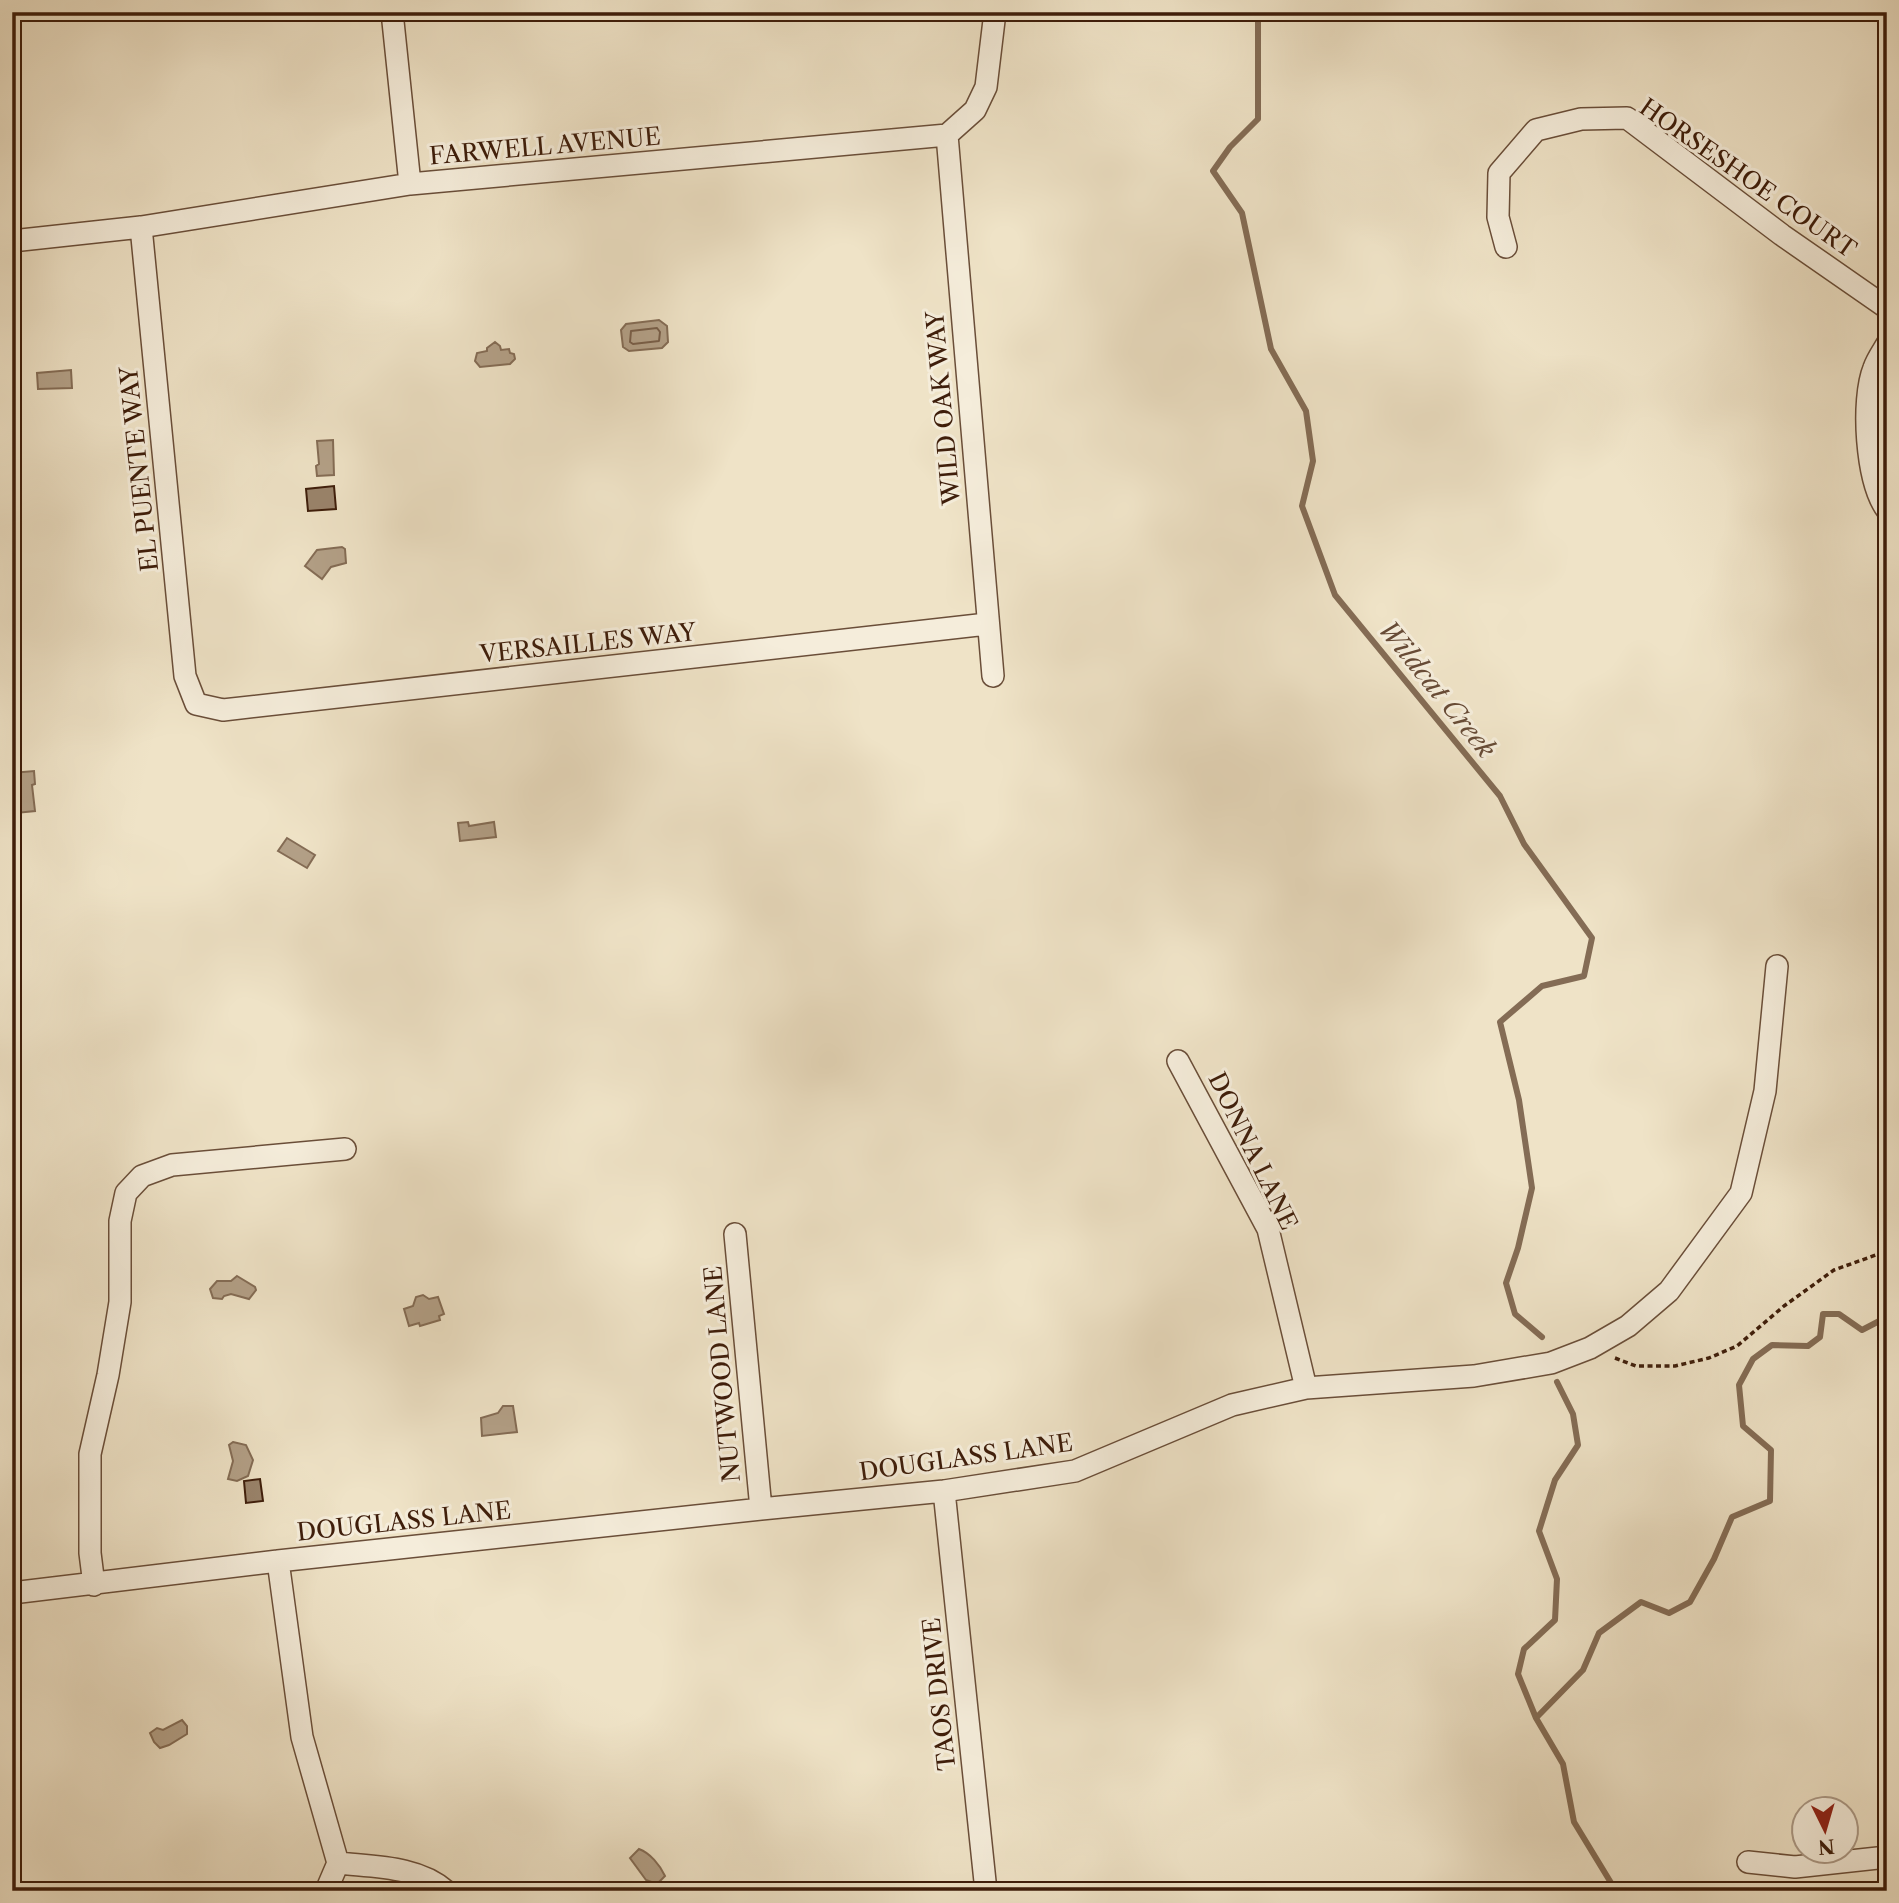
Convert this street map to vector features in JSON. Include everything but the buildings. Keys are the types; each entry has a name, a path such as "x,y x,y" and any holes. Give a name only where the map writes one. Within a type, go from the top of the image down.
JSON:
{"street":[{"path":"392,12 410,184"},
{"path":"947,135 975,110 986,87 995,12"},
{"name":"HORSESHOE COURT","path":"1506,247 1497,218 1499,173 1536,131 1581,120 1627,118 1772,228 1887,308"},
{"name":"FARWELL AVENUE","path":"12,241 141,227 410,184 947,135"},
{"name":"WILD OAK WAY","path":"947,135 993,676"},
{"name":"EL PUENTE WAY","path":"141,227 185,676 196,704"},
{"path":"1887,344 1873,369 1866,421 1871,472 1882,504 1887,510"},
{"name":"VERSAILLES WAY","path":"196,704 223,710 987,624"},
{"name":"DOUGLASS LANE","path":"12,1593 278,1561 944,1492 1075,1471 1233,1405 1306,1388 1474,1376 1551,1363 1590,1348 1628,1326 1669,1291 1741,1193 1765,1091 1777,966"},
{"name":"DONNA LANE","path":"1178,1061 1268,1230 1306,1388"},
{"path":"94,1585 90,1553 90,1454 108,1376 120,1302 120,1221 126,1194 142,1176 172,1165 345,1149"},
{"name":"NUTWOOD LANE","path":"735,1234 761,1509"},
{"name":"TAOS DRIVE","path":"944,1492 986,1891"},
{"path":"278,1561 302,1737 338,1863 326,1891"},
{"path":"1748,1862 1795,1867 1887,1857"},
{"path":"338,1863 405,1871 446,1891"}],"path":[{"path":"1590,1348 1636,1366 1675,1366 1709,1358 1737,1346 1784,1306 1834,1270 1887,1251"}],"water":[{"path":"659,320 667,326 668,342 662,348 629,351 623,347 621,330 626,324"},
{"path":"495,342 501,350 509,349 515,359 510,364 480,367 475,361 477,353 487,351"},
{"path":"71,370 72,388 38,389 37,373"},
{"path":"333,440 334,475 317,476 317,441"},
{"path":"342,547 345,549 346,563 331,567 322,579 305,566 317,550"},
{"path":"34,771 35,784 32,785 35,811 16,813 12,773"},
{"path":"468,822 469,826 494,822 496,837 460,841 458,823"},
{"path":"287,838 315,855 307,868 278,851"},
{"path":"237,1276 255,1287 256,1290 249,1299 231,1294 222,1299 213,1298 210,1289 217,1281 231,1281"},
{"path":"423,1295 429,1299 438,1297 444,1314 439,1316 440,1320 409,1326 404,1309 413,1306 416,1297"},
{"path":"503,1406 513,1406 517,1432 482,1436 481,1418 498,1413"},
{"path":"233,1442 246,1445 253,1460 248,1476 237,1481 228,1479 233,1461 229,1445"},
{"path":"182,1720 187,1726 187,1734 160,1748 154,1742 150,1733 157,1728 163,1730"},
{"path":"639,1849 651,1856 663,1872 665,1876 657,1884 646,1880 630,1858"}],"waterway":[{"name":"Wildcat Creek","path":"1258,12 1258,119 1230,147 1213,171 1242,213 1271,349 1306,411 1313,461 1302,506 1335,595 1500,796 1524,844 1592,938 1584,976 1542,986 1500,1022 1519,1100 1532,1188 1518,1248 1506,1283 1515,1314 1542,1337"},
{"path":"1536,1718 1583,1670 1599,1633 1641,1602 1669,1613 1690,1602 1714,1559 1732,1517 1770,1501 1771,1450 1743,1426 1739,1385 1753,1359 1772,1345 1808,1346 1820,1337 1823,1314 1839,1314 1862,1330 1887,1317"},
{"name":"Wildcat Creek","path":"1557,1382 1573,1414 1578,1445 1555,1480 1539,1531 1557,1579 1555,1620 1524,1649 1518,1674 1536,1718 1563,1764 1574,1822 1616,1891"}]}
